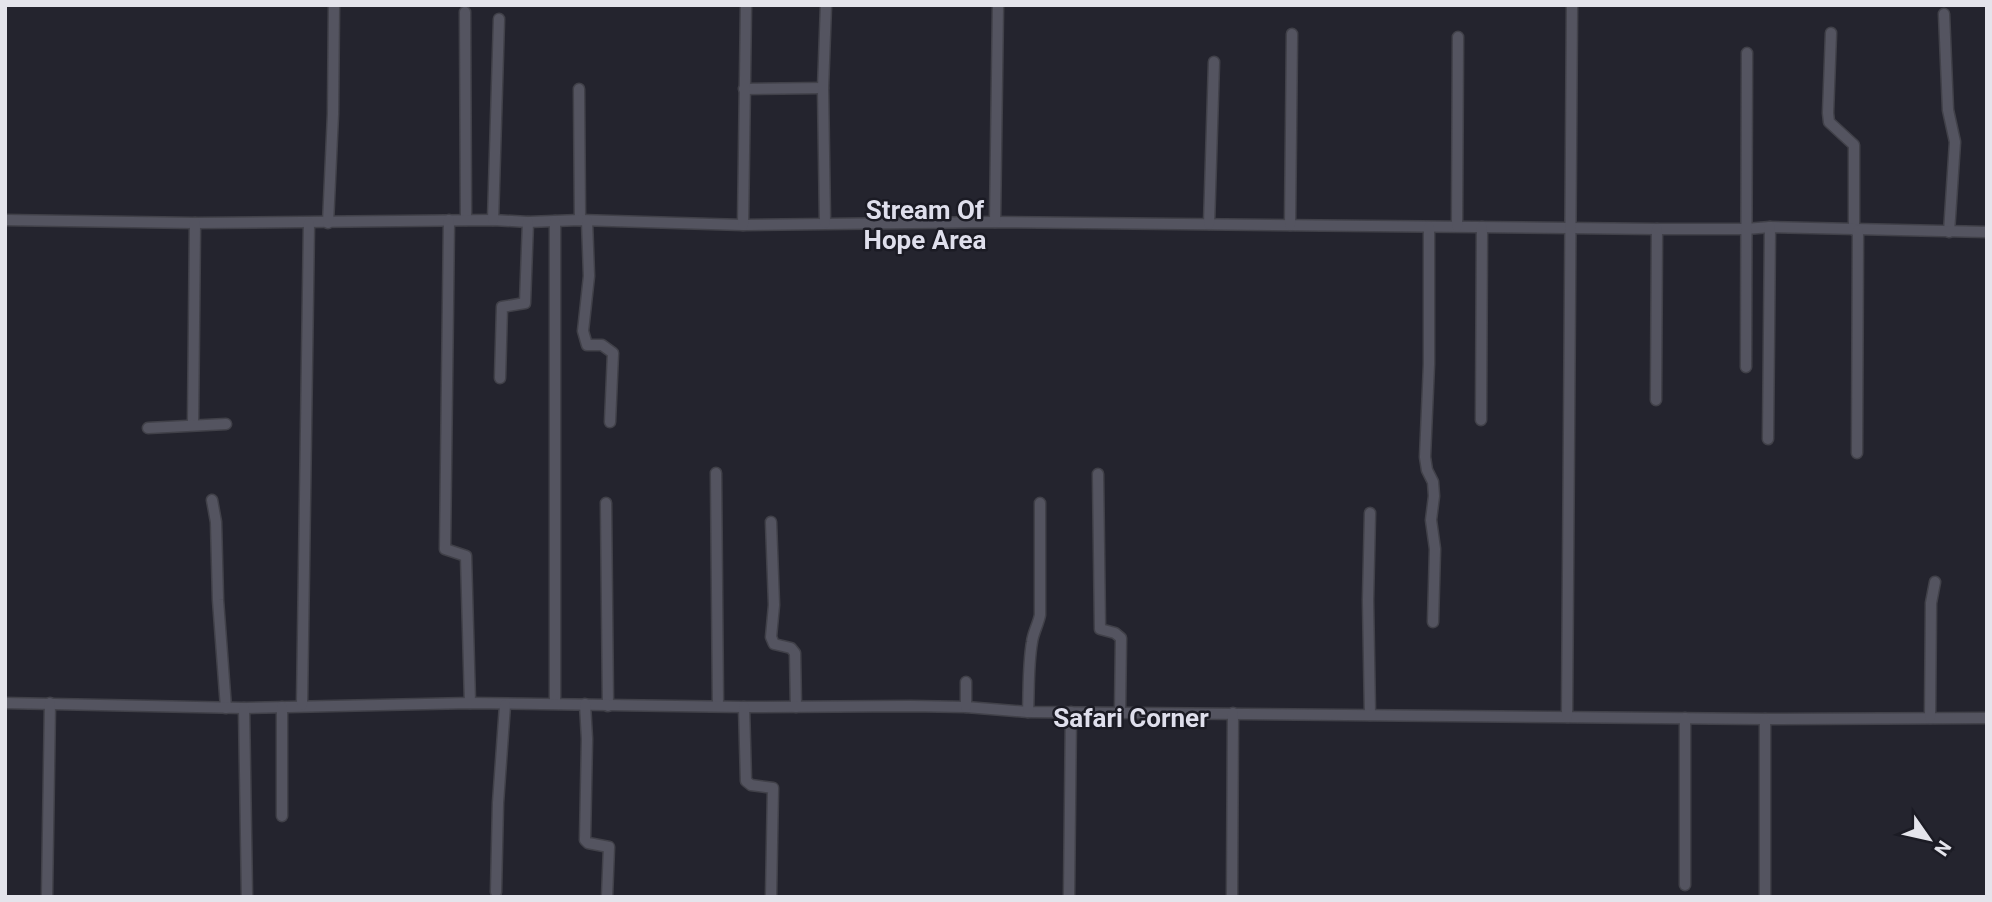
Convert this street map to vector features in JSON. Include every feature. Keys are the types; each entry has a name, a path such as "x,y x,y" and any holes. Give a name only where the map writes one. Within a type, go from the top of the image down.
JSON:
{"street":[{"path":"328,223 334,5"},
{"path":"743,225 746,5"},
{"path":"825,223 823,88 826,5"},
{"path":"995,222 998,5"},
{"path":"1567,717 1572,5"},
{"path":"465,12 466,220"},
{"path":"1944,14 1948,110 1955,142 1949,232"},
{"path":"493,220 499,19"},
{"path":"1831,33 1829,122 1854,145 1857,453"},
{"path":"1290,225 1292,34"},
{"path":"1457,226 1458,37"},
{"path":"1746,367 1747,53"},
{"path":"1209,224 1214,62"},
{"path":"744,89 823,88"},
{"path":"579,89 589,276 583,331 587,345 602,345 613,354 610,422"},
{"path":"5,220 328,223 584,220 743,225 995,222 1657,229 1770,227 1987,232"},
{"path":"449,220 445,550 466,556 470,703"},
{"path":"555,221 555,703"},
{"path":"499,378 502,307 523,305 526,299 528,222"},
{"path":"193,425 195,223"},
{"path":"302,705 309,223"},
{"path":"1429,227 1429,364 1425,457 1433,482 1434,496 1431,520 1435,549 1433,622"},
{"path":"1480,420 1482,227"},
{"path":"1768,439 1770,227"},
{"path":"1656,400 1657,229"},
{"path":"148,428 226,424"},
{"path":"716,473 718,706"},
{"path":"1098,474 1100,629 1115,632 1121,638 1120,713"},
{"path":"212,500 216,522 218,600 226,708"},
{"path":"606,503 608,706"},
{"path":"1028,712 1029,662 1033,635 1040,615 1040,503"},
{"path":"1370,513 1370,715"},
{"path":"771,522 774,606 771,637 774,644 791,648 795,653 796,706"},
{"path":"1930,718 1931,603 1935,582"},
{"path":"966,682 966,707"},
{"path":"5,703 244,708 555,703 608,706 966,707 1028,712 1120,713 1765,719 1987,718"},
{"path":"47,897 50,703"},
{"path":"585,704 585,840 609,847 607,897"},
{"path":"496,892 498,803 505,705"},
{"path":"282,707 282,816"},
{"path":"744,707 746,781 751,785 773,788 771,897"},
{"path":"244,708 247,897"},
{"path":"1069,897 1071,712"},
{"path":"1232,897 1233,713"},
{"path":"1685,718 1685,885"},
{"path":"1765,719 1765,897"}],"district":[{"name":"Stream Of Hope Area","path":"925,225"},
{"name":"Safari Corner","path":"1131,718"}]}
